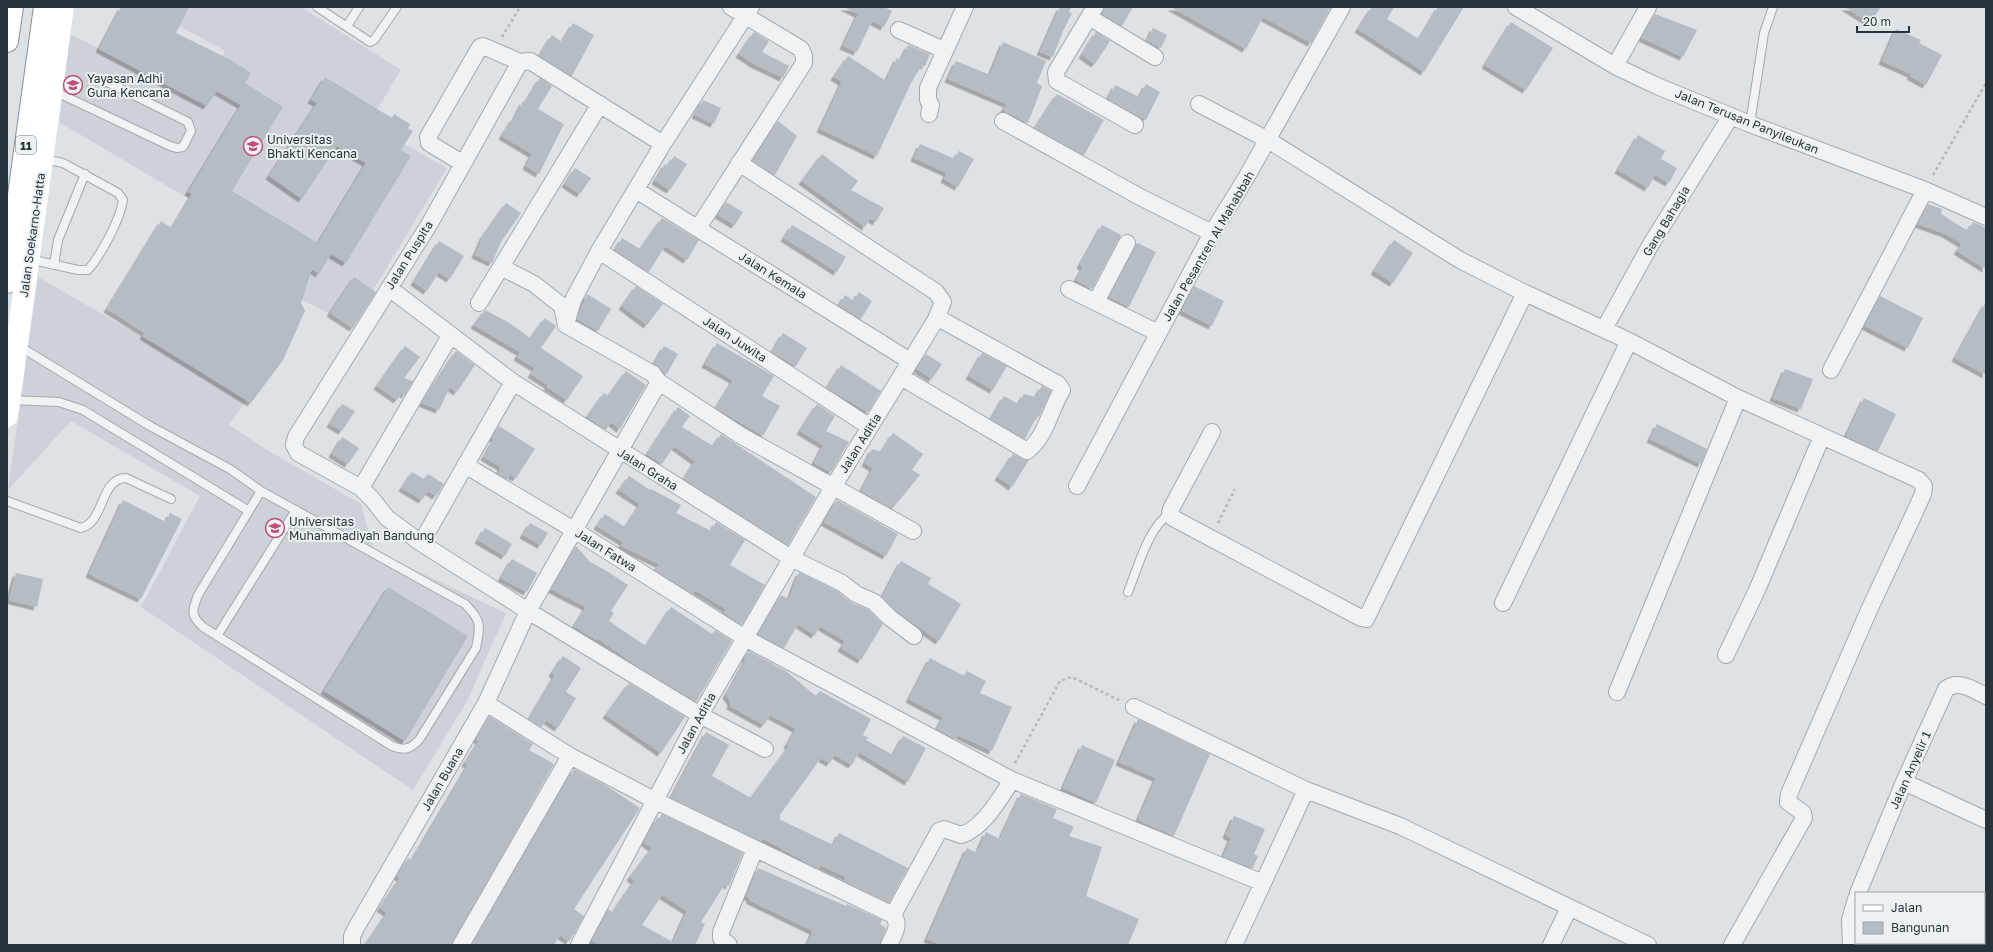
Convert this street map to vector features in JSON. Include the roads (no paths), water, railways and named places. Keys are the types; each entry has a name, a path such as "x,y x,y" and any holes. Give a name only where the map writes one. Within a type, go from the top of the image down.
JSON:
{"main road":[{"path":"7,41 12,7"},
{"name":"Jalan Soekarno-Hatta","path":"7,282 45,7"},
{"name":"Jalan Soekarno-Hatta","path":"8,408 63,7"}],"street":[{"path":"698,228 738,163 804,63 804,56 801,49 748,11 731,7"},
{"path":"929,114 931,105 928,100 928,88 944,50 965,7"},
{"name":"Jalan Pesantren Al Mahabbah","path":"1077,486 1212,233 1268,140 1342,7"},
{"name":"Jalan Terusan Panyileukan","path":"1516,7 1615,66 1730,116 1925,190 1986,217"},
{"path":"1615,66 1648,7"},
{"path":"566,325 573,300 599,251 663,144 748,11"},
{"path":"1135,125 1057,80 1056,72 1092,12 1155,57"},
{"path":"899,30 944,50"},
{"path":"462,163 430,144 428,137 480,48 487,46 520,62 530,62 663,144"},
{"name":"Jalan Puspita","path":"361,488 298,453 294,445 296,437 430,223 462,163 520,62"},
{"path":"479,303 600,104"},
{"path":"1199,104 1268,140 1460,260 1525,293 1629,341 1738,398 1919,480 1924,486 1923,494 1869,610 1789,794 1788,802 1803,813 1804,818 1732,945"},
{"name":"Gang Bahagia","path":"1604,329 1651,244 1730,116"},
{"path":"1003,121 1126,190 1212,233"},
{"name":"Jalan Aditia","path":"579,945 700,715 833,487 934,321 943,302 936,292 738,163"},
{"name":"Jalan Kemala","path":"636,190 910,361"},
{"path":"1831,370 1925,190"},
{"path":"1096,302 1127,243"},
{"name":"Jalan Juwita","path":"599,251 870,427"},
{"path":"501,267 534,284 562,306 566,325 653,374 660,382 740,435 913,531"},
{"name":"Jalan Graha","path":"389,288 450,336 514,382 619,451 791,558 842,583 856,594 874,602 914,636"},
{"path":"1069,289 1158,333"},
{"path":"1212,432 1170,514 1173,518 1366,619 1525,293"},
{"path":"901,376 1027,451 1039,440 1054,402 1062,390 1058,384 940,319 934,321"},
{"path":"450,336 361,488 373,500 387,518 421,543 528,611 700,715 765,749"},
{"path":"1502,603 1629,341"},
{"path":"421,543 514,382"},
{"name":"Jalan Buana","path":"352,945 352,936 356,928 486,703 528,611 660,382"},
{"path":"1617,692 1738,398"},
{"path":"1726,655 1757,590 1822,436"},
{"name":"Jalan Fatwa","path":"465,465 574,530 745,638 1009,779 1263,883"},
{"name":"Jalan Anyelir 1","path":"1858,892 1904,782 1946,689 1952,685 1960,684 1986,696"},
{"path":"486,703 570,756 654,800 894,914 898,921 898,927 889,945"},
{"path":"1134,708 1306,790 1400,826 1648,945"},
{"path":"461,945 570,756"},
{"path":"894,914 939,831 944,829 961,834 977,827 985,819 1009,779"},
{"path":"1904,782 1986,820"},
{"path":"1234,945 1306,790"},
{"path":"729,945 721,938 721,932 755,849"},
{"path":"1851,945 1850,920 1855,902"},
{"path":"1551,945 1569,908"}],"lane":[{"path":"317,7 366,40 374,40 397,7"},
{"path":"347,26 359,7"},
{"path":"1750,124 1764,33 1773,7"},
{"path":"52,90 170,146 177,148 182,147 190,131 188,122 107,82"},
{"path":"28,259 78,270 88,270 95,262 122,210 123,200 118,193 86,174 63,163 42,158"},
{"path":"54,265 58,240 86,174"},
{"path":"17,345 150,426 230,469 261,491 465,604 477,616 480,631 476,648 419,740 411,748 403,750 392,746 203,627 194,619 193,609 198,596 261,491"},
{"path":"8,408 59,402 83,410 249,511"},
{"path":"7,501 81,528 89,526 92,522 112,482 118,478 126,478 171,499"},
{"path":"218,636 296,510"},
{"path":"1128,592 1147,545 1160,522 1170,514"}],"place":[{"name":"Yayasan Adhi Guna Kencana","path":"73,85"},
{"name":"Universitas Bhakti Kencana","path":"253,146"},
{"name":"Universitas Muhammadiyah Bandung","path":"275,528"}]}
